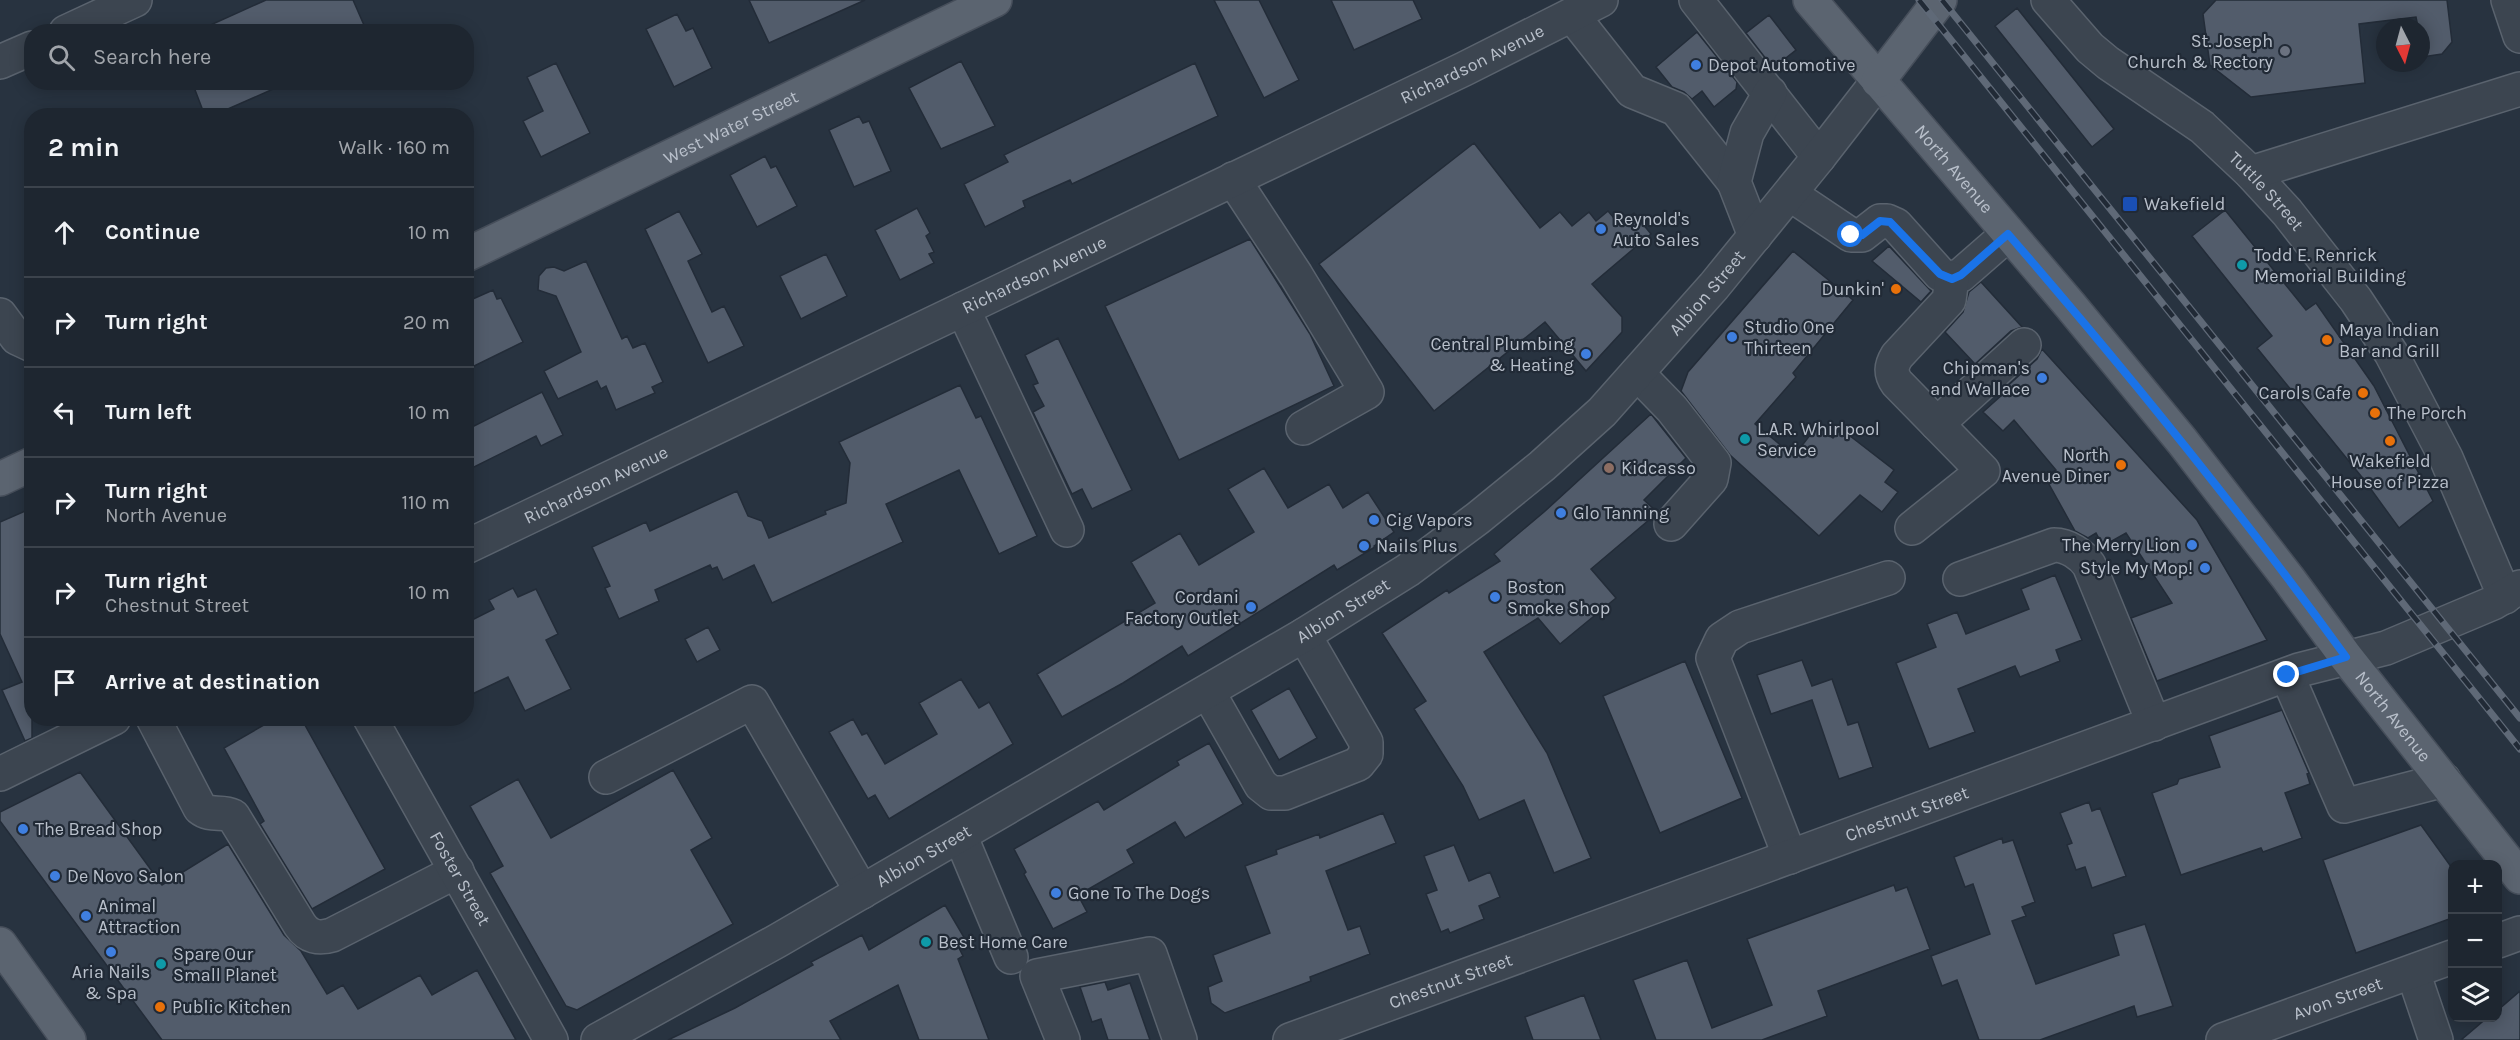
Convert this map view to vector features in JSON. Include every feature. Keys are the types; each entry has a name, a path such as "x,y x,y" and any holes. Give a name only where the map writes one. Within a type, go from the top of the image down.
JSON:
{"main road":[{"name":"West Water Street","path":"474,251 995,0"},
{"name":"North Avenue","path":"1810,0 2195,458 2289,578 2346,657 2520,878"},
{"name":"Albion Street","path":"1878,81 1940,0"},
{"path":"0,479 24,468"},
{"path":"0,944 69,1040"}],"street":[{"path":"83,24 135,0"},
{"name":"Richardson Avenue","path":"474,543 1601,0"},
{"path":"1696,0 1819,157"},
{"name":"Tuttle Street","path":"2048,0 2090,48 2202,128 2251,173 2287,212 2326,261 2356,300 2391,353 2512,592"},
{"path":"2508,0 2520,36"},
{"path":"1572,15 1632,92 1676,109 1734,182 1755,236"},
{"path":"0,62 24,52"},
{"name":"Albion Street","path":"612,1036 1304,636 1408,570 1478,518 1542,466 1602,412 1755,236 1878,81"},
{"path":"2251,173 2520,89"},
{"path":"1734,182 1747,133 1770,93"},
{"path":"1233,179 1296,275 1367,392 1303,428"},
{"path":"1790,194 1851,235 1862,235 1883,220 1893,223 1940,274 1952,279 1961,275 2008,234"},
{"path":"1912,528 1983,471 1897,383 1892,369 1897,356 1949,300 1952,279"},
{"path":"963,309 1067,530"},
{"path":"0,315 17,338 24,341"},
{"path":"1937,424 2024,345"},
{"path":"1637,373 1672,409 1714,463 1711,479 1671,524"},
{"path":"1960,579 2054,545 2067,547 2084,558 2154,723"},
{"path":"1790,857 1713,658 1722,639 1740,627 1888,578"},
{"name":"Chestnut Street","path":"1290,1040 2287,675 2391,645 2512,592"},
{"path":"1208,692 1261,785 1271,794 1285,793 1358,764 1364,758 1367,750 1365,738 1304,636"},
{"path":"2287,675 2344,806 2444,780"},
{"path":"606,777 752,702 862,892"},
{"path":"0,774 98,726"},
{"path":"157,726 200,808 208,813 225,812 232,816 300,925 310,935 323,937 332,934 457,872"},
{"name":"Foster Street","path":"375,726 551,1040"},
{"path":"960,836 1011,957"},
{"path":"2502,940 2520,933"},
{"path":"1062,1040 1037,976 1150,954 1179,1040"},
{"name":"Avon Street","path":"2223,1040 2448,959"},
{"path":"2413,972 2436,1040"}],"building":[{"path":"266,0 353,0 364,24 213,24"},
{"path":"749,0 865,0 769,43"},
{"path":"1214,0 1259,0 1299,80 1264,98"},
{"path":"1331,0 1413,0 1422,19 1354,50"},
{"name":"St. Joseph Church & Rectory","path":"2216,0 2447,0 2452,42 2442,54 2430,56 2430,18 2376,18 2376,22 2359,24 2365,83 2251,97 2210,65 2203,14"},
{"path":"2017,8 2114,129 2092,147 1995,26"},
{"path":"677,14 686,31 693,28 712,68 674,87 646,29"},
{"path":"1769,15 1796,50 1773,68 1746,33"},
{"name":"Depot Automotive","path":"1697,32 1737,82 1736,89 1714,107 1702,91 1692,99 1684,92 1672,87 1656,67"},
{"path":"961,61 995,126 941,149 909,88"},
{"path":"556,63 590,133 541,157 523,121 543,111 527,77"},
{"path":"1195,63 1218,116 1072,184 1070,180 1023,201 1025,207 985,227 964,184 1008,162 1004,155"},
{"path":"195,90 271,90 230,108 202,108"},
{"path":"859,116 863,123 869,121 891,171 854,187 829,130"},
{"path":"1474,143 1540,228 1560,212 1572,226 1589,212 1596,221 1608,211 1619,224 1634,213 1651,234 1592,284 1622,317 1622,332 1586,371 1545,322 1434,411 1319,264"},
{"path":"765,156 771,168 776,166 797,206 757,227 730,175"},
{"path":"917,208 930,233 926,236 934,252 929,254 934,263 900,280 875,230"},
{"path":"2225,210 2306,310 2316,303 2374,386 2433,501 2399,528 2365,481 2257,348 2272,336 2192,236"},
{"path":"679,211 702,254 688,261 712,312 724,306 744,346 708,363 645,229"},
{"path":"1250,239 1310,334 1334,386 1179,460 1105,306"},
{"path":"1889,246 1931,291 1921,302 1872,261"},
{"path":"1793,251 1853,300 1793,373 1796,377 1755,424 1794,456 1817,426 1833,438 1841,429 1894,470 1885,482 1898,492 1882,512 1860,495 1819,536 1730,455 1681,391 1688,372"},
{"path":"826,254 847,296 801,319 780,276"},
{"path":"586,261 622,339 627,336 633,348 645,343 663,382 652,387 655,393 616,410 606,386 601,389 597,381 558,399 544,371 581,352 556,296 538,290 539,276 546,268 554,267 564,271"},
{"path":"1981,282 2022,327 2011,331 1975,364 1945,332 1963,312 1969,292"},
{"path":"493,290 497,299 501,298 523,342 474,366 474,298"},
{"path":"1058,338 1132,490 1092,509 1082,489 1072,494 1033,412 1044,406 1033,385 1038,383 1025,355"},
{"path":"2042,349 2197,520 2267,640 2157,681 2131,618 2172,603 2126,533 2103,546 2096,533 2088,538 2075,531 2045,477 2056,470 2014,420 2003,431 1983,412 2037,359"},
{"path":"960,385 976,418 981,416 1037,536 999,554 959,470 886,504 903,542 772,603 754,565 723,580 717,567 712,569 710,565 655,590 659,601 619,619 605,588 610,586 592,547 646,522 650,531 737,491 748,516 762,521 769,538 826,514 825,511 846,503 850,463 839,442"},
{"path":"542,392 563,435 541,446 536,436 474,467 474,426"},
{"path":"1651,414 1686,458 1644,500 1657,512 1656,514 1591,569 1616,598 1560,644 1538,618 1484,652 1547,753 1591,858 1554,873 1524,800 1479,820 1463,786 1414,709 1426,701 1382,633 1447,590 1449,593 1500,561 1494,554 1544,512"},
{"path":"1264,468 1288,508 1329,484 1343,508 1368,492 1394,532 1375,547 1337,570 1334,565 1188,656 1182,646 1123,683 1062,717 1037,674 1155,603 1131,562 1180,533 1199,565 1254,532 1228,489"},
{"path":"24,512 24,726 32,726 32,738 25,741 2,690 22,682 0,634 0,522"},
{"path":"2055,575 2082,640 2056,650 2060,661 2020,677 2015,666 1958,689 1975,732 1929,749 1896,663 1936,647 1927,624 1957,612 1966,634 2029,609 2021,589"},
{"path":"513,588 518,597 536,589 558,634 546,640 571,689 525,711 508,677 474,693 474,619 494,609 489,600"},
{"path":"708,627 720,650 697,662 685,639"},
{"path":"1802,660 1812,686 1832,679 1848,725 1858,722 1873,767 1839,779 1812,700 1771,714 1757,675"},
{"path":"1685,661 1742,798 1660,833 1603,696"},
{"path":"961,679 979,708 989,702 1013,744 889,819 875,795 868,799 829,732 853,719 862,735 867,733 885,764 937,734 919,703"},
{"path":"1289,688 1317,738 1279,760 1251,710"},
{"path":"2282,710 2309,773 2307,774 2310,784 2285,793 2302,838 2263,852 2261,848 2181,875 2152,793 2177,784 2179,779 2220,767 2209,736"},
{"path":"262,726 305,726 385,869 312,909 260,824 264,821 224,748"},
{"path":"1209,743 1243,804 1185,838 1175,822 1127,850 1134,863 1078,895 1087,912 1053,929 1024,874 1026,872 1014,849 1098,801 1104,810 1179,765 1177,761"},
{"path":"673,770 712,838 691,850 733,924 577,1010 566,1006 490,873 503,866 470,806 518,779 551,838"},
{"path":"80,772 162,885 228,844 284,935 301,951 327,994 343,985 358,1009 420,975 432,995 477,970 516,1040 162,1040 0,821 0,812"},
{"path":"2089,802 2092,811 2100,808 2126,876 2092,888 2085,867 2076,870 2067,845 2072,843 2060,813"},
{"path":"1383,813 1396,843 1326,871 1348,930 1360,926 1370,954 1310,977 1311,981 1225,1013 1211,1003 1208,987 1222,981 1213,955 1270,933 1245,866 1277,854 1276,850 1319,834 1320,838"},
{"path":"2421,825 2448,862 2448,919 2356,953 2323,860"},
{"path":"2002,838 2003,843 2013,840 2035,902 2022,907 2026,916 2012,921 2036,984 2119,955 2113,934 2145,924 2173,1006 2137,1017 2134,1006 2040,1040 1979,1040 1957,980 1942,986 1931,956 1990,934 1973,884 1965,887 1954,857"},
{"path":"1454,845 1469,881 1490,872 1500,897 1479,906 1484,919 1450,933 1448,929 1441,932 1426,894 1437,890 1424,856"},
{"path":"1894,885 1896,891 1907,887 1930,949 1818,991 1827,1016 1762,1040 1656,1040 1633,980 1687,960 1712,1028 1772,1005 1747,939"},
{"path":"945,905 965,939 957,944 963,956 958,959 989,1040 919,1040 898,985 830,1021 841,1040 668,1040 735,1008 813,965 811,962 862,935 869,950"},
{"path":"1105,982 1108,990 1130,983 1150,1040 1108,1040 1101,1019 1092,1022 1080,987"},
{"path":"2520,991 2520,1040 2461,1040 2482,1022 2502,1022 2502,1007"},
{"path":"1584,995 1601,1040 1533,1040 1525,1017"}],"railway":[{"path":"1919,0 2520,749"},
{"path":"1942,0 2520,718"}],"place":[{"name":"St. Joseph Church & Rectory","path":"2285,51"},
{"name":"Depot Automotive","path":"1696,65"},
{"name":"Wakefield","path":"2130,204"},
{"name":"Reynold's Auto Sales","path":"1601,229"},
{"name":"Todd E. Renrick Memorial Building","path":"2242,265"},
{"name":"Dunkin'","path":"1896,289"},
{"name":"Studio One Thirteen","path":"1732,337"},
{"name":"Maya Indian Bar and Grill","path":"2327,340"},
{"name":"Central Plumbing & Heating","path":"1586,354"},
{"name":"Chipman's and Wallace","path":"2042,378"},
{"name":"Carols Cafe","path":"2363,393"},
{"name":"The Porch","path":"2375,413"},
{"name":"L.A.R. Whirlpool Service","path":"1745,439"},
{"name":"Wakefield House of Pizza","path":"2390,441"},
{"name":"North Avenue Diner","path":"2121,465"},
{"name":"Kidcasso","path":"1609,468"},
{"name":"Glo Tanning","path":"1561,513"},
{"name":"Cig Vapors","path":"1374,520"},
{"name":"The Merry Lion","path":"2192,545"},
{"name":"Nails Plus","path":"1364,546"},
{"name":"Style My Mop!","path":"2205,568"},
{"name":"Boston Smoke Shop","path":"1495,597"},
{"name":"Cordani Factory Outlet","path":"1251,607"},
{"name":"The Bread Shop","path":"23,829"},
{"name":"De Novo Salon","path":"55,876"},
{"name":"Gone To The Dogs","path":"1056,893"},
{"name":"Animal Attraction","path":"86,916"},
{"name":"Best Home Care","path":"926,942"},
{"name":"Aria Nails & Spa","path":"111,952"},
{"name":"Spare Our Small Planet","path":"161,964"},
{"name":"Public Kitchen","path":"160,1007"}],"route":[{"path":"1851,235 1862,235 1880,221 1890,222 1896,225 1940,274 1952,279 1961,275 2008,234 2182,441 2289,578 2346,657 2287,675"}]}
